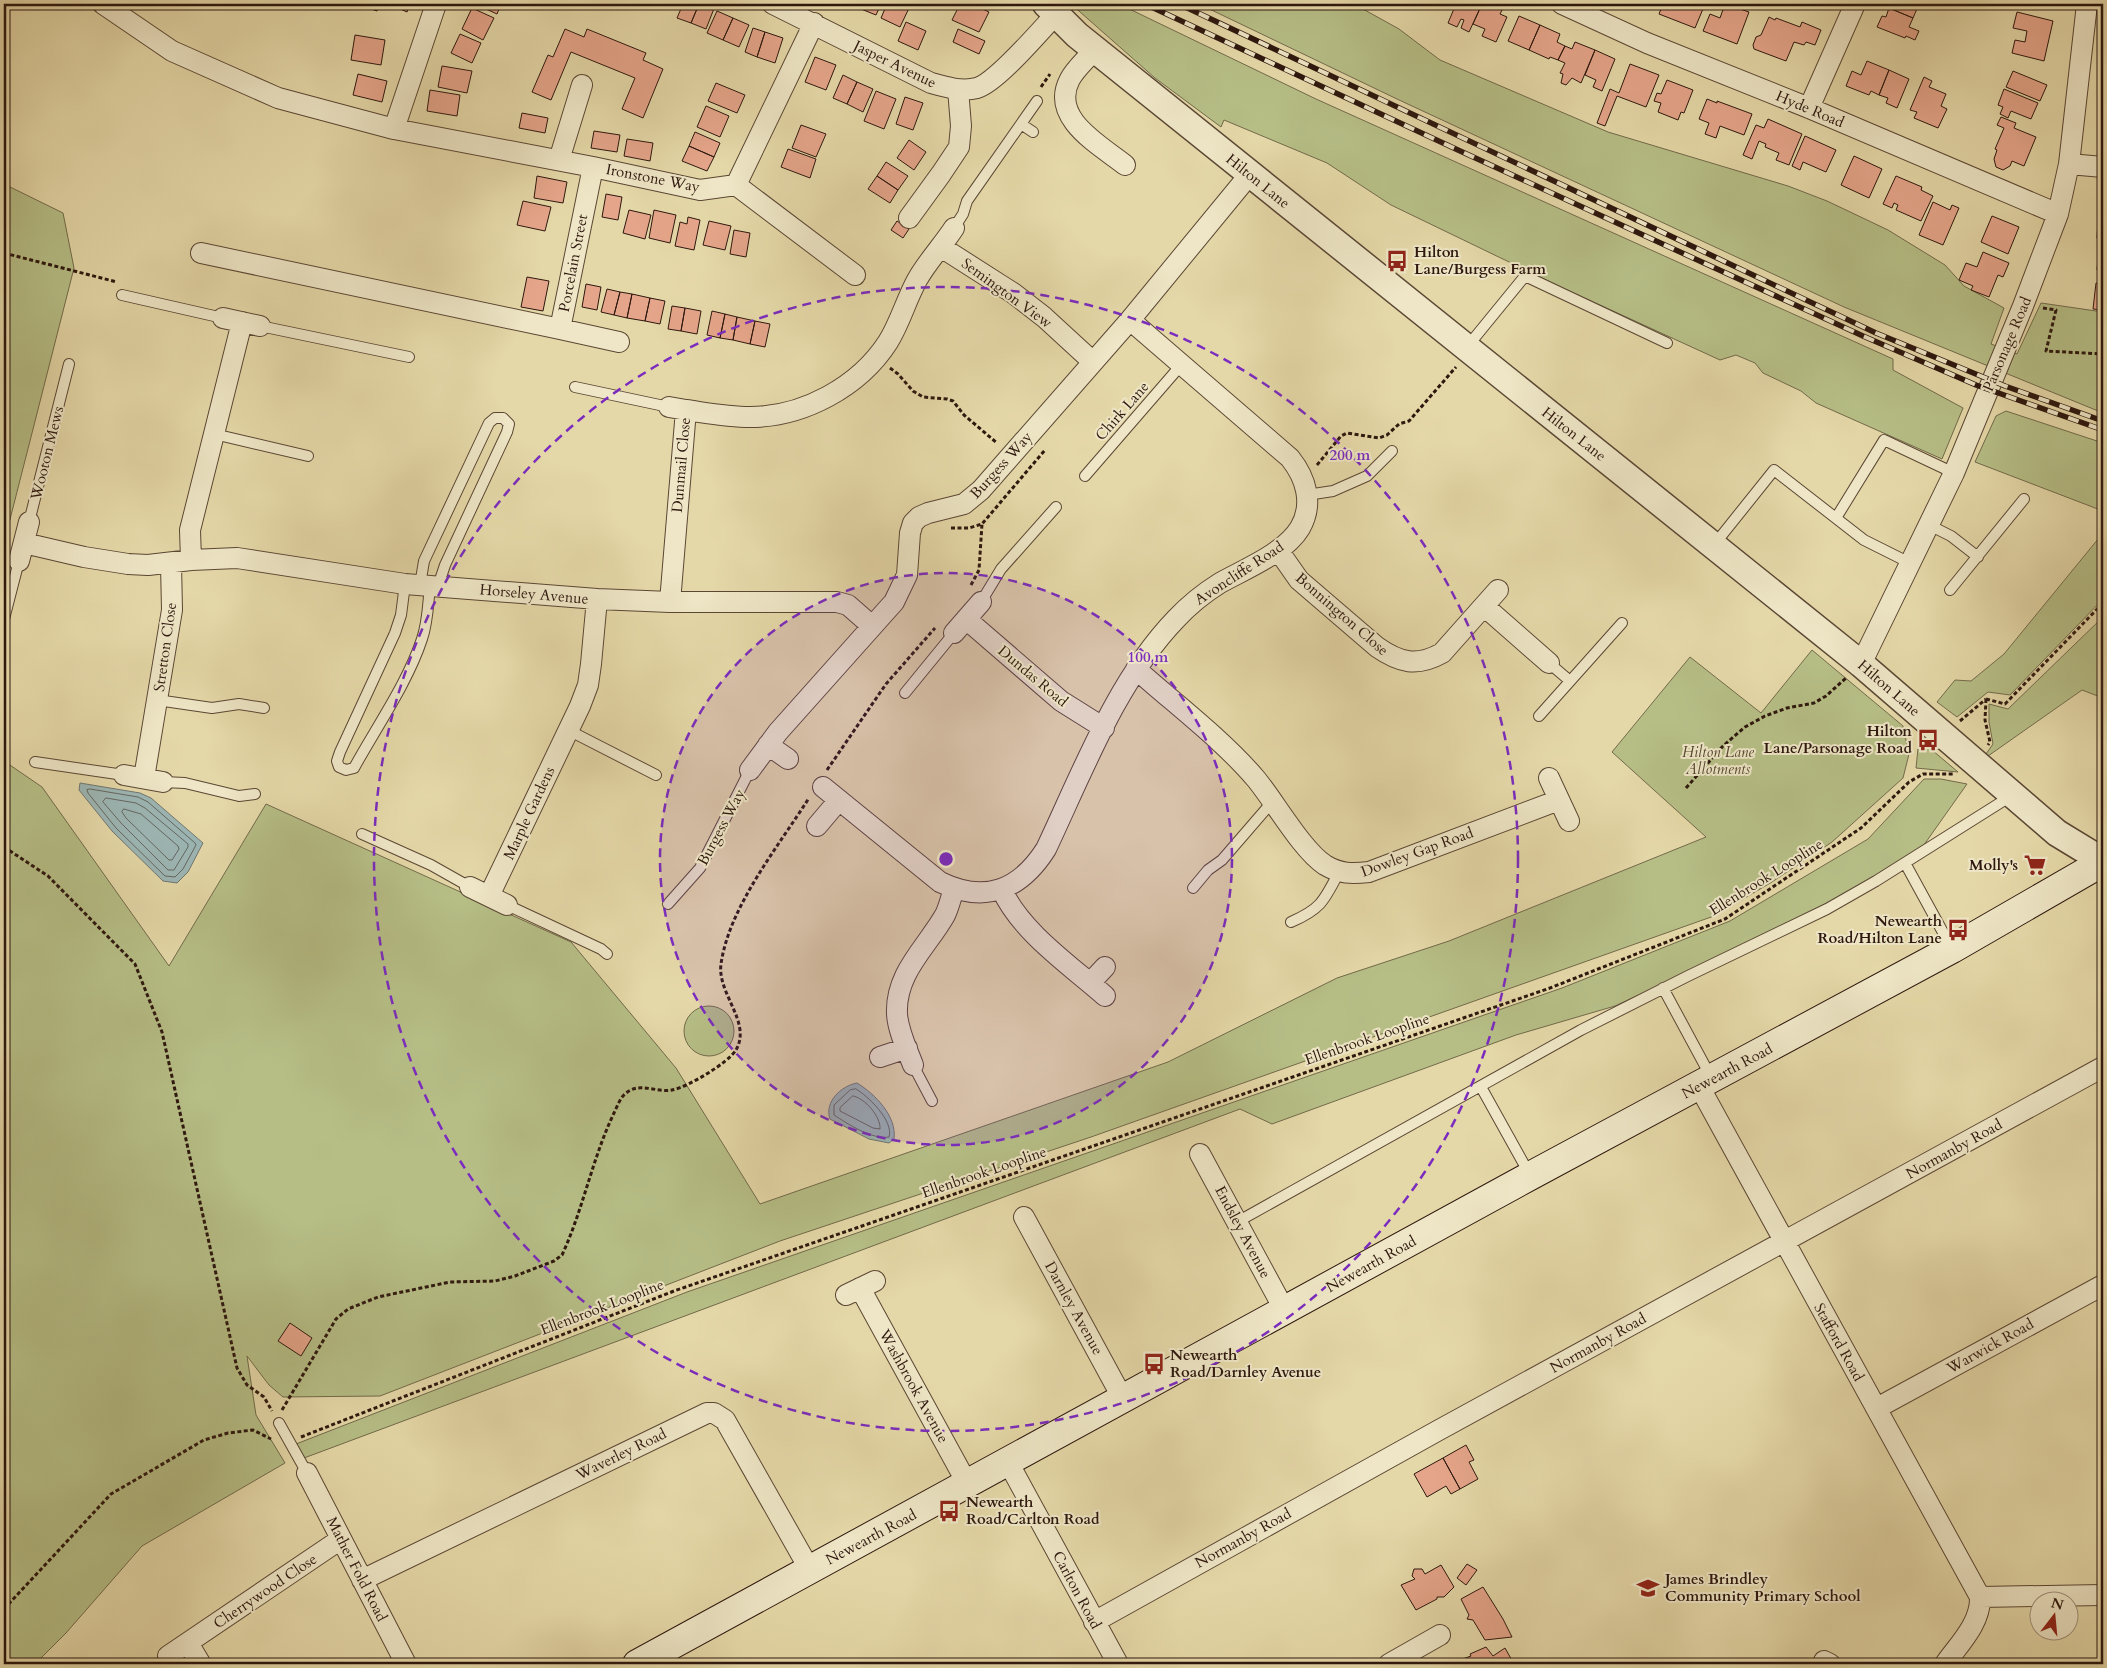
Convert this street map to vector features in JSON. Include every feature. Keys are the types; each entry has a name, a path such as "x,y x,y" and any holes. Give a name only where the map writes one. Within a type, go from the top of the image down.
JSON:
{"main road":[{"name":"Newearth Road","path":"637,1664 968,1485 1123,1398 1530,1176 1952,949 2103,861"}],"street":[{"name":"Ironstone Way","path":"104,4 111,11 172,51 278,98 394,129 559,160 700,190 736,185"},
{"path":"394,129 436,4"},
{"name":"Jasper Avenue","path":"773,4 814,23 931,84 958,89 979,88 1006,67 1051,9"},
{"name":"Hyde Road","path":"1562,4 1647,43 1809,108 2058,214"},
{"path":"1809,108 1855,4"},
{"name":"Parsonage Road","path":"1861,664 1954,473 2023,306 2058,214 2069,164 2087,4"},
{"name":"Hilton Lane","path":"1051,9 1095,49 1468,350 1714,545 1861,664 1944,735 1979,757 2012,796 2057,833 2103,861"},
{"path":"814,23 736,185 855,275"},
{"path":"1095,49 1070,78 1066,92 1068,114 1077,127 1125,164"},
{"path":"559,160 582,84"},
{"path":"909,218 959,147 961,126 958,89"},
{"path":"2069,164 2103,167"},
{"name":"Porcelain Street","path":"593,167 560,329 619,342"},
{"name":"Burgess Way","path":"750,770 768,745 894,602 907,576 910,533 913,523 919,517 928,513 964,504 972,499 1130,320 1250,174"},
{"path":"677,408 742,417 780,414 804,407 830,395 853,380 874,361 888,342 900,320 918,279 954,228"},
{"name":"Semington View","path":"942,247 1012,293 1044,317 1092,362"},
{"path":"201,253 560,329"},
{"path":"223,318 251,324"},
{"path":"1130,320 1290,458 1299,468 1306,488"},
{"name":"Stretton Close","path":"134,777 157,700 181,562 214,434 251,324"},
{"name":"Dunmail Close","path":"670,602 677,408"},
{"name":"Avoncliffe Road","path":"820,784 930,876 954,889 976,893 1002,890 1020,880 1036,866 1046,849 1104,728 1136,669 1160,636 1196,600 1278,550 1293,538 1300,527 1307,508 1306,488"},
{"name":"Wooton Mews","path":"21,552 29,522"},
{"name":"Bonnington Close","path":"1278,550 1300,580 1378,647 1390,656 1403,661 1431,659 1442,653 1498,590"},
{"path":"21,552 84,557 128,564 148,565 181,562"},
{"name":"Horseley Avenue","path":"181,562 237,558 423,585 597,599 670,602 837,602 848,605 872,626"},
{"path":"953,625 976,594"},
{"name":"Marple Gardens","path":"498,901 588,685 597,599"},
{"path":"1484,606 1549,662"},
{"name":"Dundas Road","path":"953,625 1104,728"},
{"name":"Dowley Gap Road","path":"1136,669 1234,756 1256,779 1310,850 1324,864 1339,872 1353,874 1368,872 1559,800"},
{"path":"768,745 788,759"},
{"path":"134,777 164,782"},
{"path":"1548,778 1568,822"},
{"path":"817,826 839,800"},
{"path":"470,887 498,901"},
{"path":"880,1057 910,1057 897,1014 902,983 909,968 945,914 954,889"},
{"path":"1002,890 1009,906 1027,927 1106,996"},
{"path":"1090,983 1105,967"},
{"name":"Normanby Road","path":"1094,1622 1430,1434 2103,1067"},
{"name":"Stafford Road","path":"1705,1082 1784,1242 1980,1597"},
{"name":"Endsley Avenue","path":"1200,1154 1285,1310"},
{"name":"Darnley Avenue","path":"1024,1217 1123,1398"},
{"name":"Warwick Road","path":"1876,1408 2103,1285"},
{"name":"Washbrook Avenue","path":"860,1288 968,1485"},
{"name":"Waverley Road","path":"362,1580 707,1413 714,1413 724,1420 810,1570"},
{"name":"Carlton Road","path":"1008,1462 1118,1664"},
{"name":"Mather Fold Road","path":"307,1473 406,1664"},
{"name":"Cherrywood Close","path":"168,1656 341,1540"},
{"path":"1945,1664 1976,1620 1980,1608 1980,1597 2103,1595"},
{"path":"1389,1664 1440,1635"},
{"path":"188,1643 200,1663"}],"lane":[{"path":"954,228 963,214 967,201 1037,101"},
{"path":"1021,124 1033,132"},
{"path":"1468,350 1525,276 1667,343"},
{"path":"122,295 223,318"},
{"path":"251,324 409,357"},
{"name":"Wooton Mews","path":"29,522 69,364"},
{"name":"Chirk Lane","path":"1085,476 1182,364"},
{"name":"Dunmail Close","path":"575,387 677,408"},
{"path":"423,585 422,639 389,710 354,768 346,770 339,767 337,761 340,752 395,633 400,615 423,585 445,565 507,432 509,424 502,418 494,418 489,424 424,561 423,585"},
{"path":"214,434 308,456"},
{"path":"1836,518 1884,440 1954,473"},
{"path":"1306,488 1333,491 1367,476 1392,451"},
{"path":"1714,545 1774,470 1864,540 1910,563"},
{"path":"1950,590 2024,499"},
{"path":"976,594 1056,508"},
{"path":"1929,525 1951,536 1978,557"},
{"name":"Wooton Mews","path":"4,619 21,552"},
{"path":"1539,716 1622,623"},
{"path":"905,694 953,625"},
{"path":"1549,662 1570,681"},
{"name":"Stretton Close","path":"157,700 212,708 239,704 264,708"},
{"path":"568,730 656,775"},
{"path":"35,762 134,777"},
{"name":"Burgess Way","path":"668,904 700,868 750,770"},
{"path":"164,782 185,784 239,796 255,794"},
{"path":"1237,1222 1581,1030 1827,908 1905,863 2012,796"},
{"path":"1193,888 1208,870 1222,860 1273,801"},
{"path":"362,834 431,865 470,887"},
{"path":"1905,863 1952,949"},
{"path":"1291,922 1310,914 1318,907 1327,895 1339,872"},
{"path":"498,901 601,949 607,954"},
{"path":"1663,988 1705,1082"},
{"path":"910,1057 932,1101"},
{"path":"1481,1087 1530,1176"},
{"path":"279,1423 307,1473"}],"path":[{"path":"2023,306 2056,310 2046,351 2103,354"},
{"path":"1306,488 1341,436 1347,433 1379,438 1387,436 1398,424 1409,421 1468,350"},
{"path":"874,361 892,369 907,386 923,397 953,401 964,415 1011,455"},
{"path":"976,594 982,524"},
{"path":"1986,699 2005,704 2103,603"},
{"path":"279,1423 283,1409 336,1319 348,1309 378,1297 450,1282 495,1281 515,1276 554,1261 562,1255 606,1130 623,1095 632,1088 671,1090 683,1086 727,1061 735,1052 740,1041 740,1028 721,983 721,966 731,926 742,903 862,716 886,684 953,625"},
{"path":"1686,788 1723,746 1745,727 1765,716 1787,708 1814,703 1826,696 1861,664"},
{"path":"1944,735 1986,699"},
{"path":"1979,757 1990,742 1985,720 1986,699"},
{"name":"Ellenbrook Loopline","path":"289,1442 674,1291 1550,988 1725,919 1861,828 1908,782 1923,774 1961,774 1979,757"},
{"path":"4,848 48,876 135,964 162,1032 237,1368 247,1385 264,1398 279,1423"},
{"path":"4,1609 111,1494 204,1440 228,1433 252,1430 270,1438 289,1442"}],"green space":[{"path":"1071,4 1119,4 1316,99 1893,359 1893,370 1963,408 1942,459 1816,403 1801,391 1763,373 1755,363 1736,355 1720,360 1565,289 1391,205 1327,163 1224,120 1221,127 1155,78"},
{"path":"1199,4 1354,4 1399,29 1440,60 1608,132 1788,186 1827,201 1888,230 1945,265 1964,286 2004,308 1991,344 2017,354 2041,303 2103,312 2103,413 1844,307 1397,99"},
{"path":"4,184 63,213 74,268 4,543"},
{"path":"2006,411 2103,443 2103,511 1975,462 1996,416"},
{"path":"2103,533 2103,599 2010,695 1988,692 1957,717 1937,702 1955,680 1971,681 2004,654"},
{"path":"2103,617 2103,698 2082,690 1988,756 1986,754 1993,744 1989,722 1989,704 2008,709"},
{"name":"Hilton Lane Allotments","path":"1812,650 1903,726 1909,754 1903,778 1832,842 1772,882 1714,916 1091,1137 780,1241 380,1396 283,1397 269,1385 247,1356 256,1415 285,1463 142,1546 66,1633 35,1664 4,1664 4,761 42,787 169,966 266,804 571,942 676,1068 760,1204 1168,1062 1337,978 1449,941 1706,837 1612,752 1690,657 1761,713"},
{"path":"1919,739 1958,772 1916,768"},
{"path":"1924,779 1941,779 1967,784 1914,859 1767,935 1615,1006 1516,1035 1272,1124 1240,1109 304,1458 296,1444 687,1292 1562,988 1730,921 1868,839"},
{"path":"709,1006 718,1008 729,1017 734,1031 732,1040 723,1051 709,1056 700,1054 689,1045 684,1031 686,1022 695,1011"}],"water":[{"path":"80,783 140,793 151,798 203,843 188,872 177,883 163,881 112,831 79,790"},
{"path":"857,1083 877,1099 888,1114 894,1130 894,1139 889,1143 869,1139 830,1119 829,1107 835,1096 845,1088"}],"building":[{"path":"356,4 380,4 377,11"},
{"path":"389,4 410,4 407,12"},
{"path":"475,4 501,4 497,14"},
{"path":"683,4 699,4 691,23 677,18"},
{"path":"699,4 715,6 706,29 691,23"},
{"path":"863,4 881,4 876,15 861,9"},
{"path":"887,4 911,4 900,27 881,18"},
{"path":"960,4 972,4 989,12 979,32 952,20"},
{"path":"1456,4 1482,4 1469,32 1461,28 1464,20 1461,19 1457,27 1448,23"},
{"path":"1482,4 1494,4 1503,8 1500,14 1507,17 1496,42 1482,36 1485,29 1473,24"},
{"path":"1663,4 1705,4 1695,28 1659,14"},
{"path":"1725,4 1749,12 1737,44 1703,31 1710,14 1720,18"},
{"path":"1891,4 1919,4 1913,18 1889,8"},
{"path":"2027,4 2052,4 2052,8"},
{"path":"472,8 494,18 483,40 462,29"},
{"path":"1889,8 1913,18 1909,27 1919,31 1915,40 1877,27 1882,16 1886,17"},
{"path":"717,11 733,18 723,40 707,33"},
{"path":"2017,12 2053,21 2044,61 2012,53 2015,40 2025,42 2027,31 2013,28"},
{"path":"1519,16 1540,25 1529,50 1508,41"},
{"path":"1769,17 1800,27 1802,22 1821,30 1815,45 1806,42 1804,45 1794,42 1786,61 1754,49 1753,45 1756,37 1761,35"},
{"path":"733,18 749,25 739,47 723,40"},
{"path":"906,22 926,31 918,50 898,41"},
{"path":"1540,25 1560,34 1557,42 1565,46 1558,60 1550,57 1549,59 1529,50"},
{"path":"753,28 765,32 757,57 745,52"},
{"path":"565,29 584,37 587,29 646,53 643,60 663,69 643,118 622,109 635,78 571,52 551,100 532,92 548,55 553,57"},
{"path":"958,29 985,41 979,54 953,42"},
{"path":"765,32 783,38 775,63 757,57"},
{"path":"460,34 481,43 472,63 451,53"},
{"path":"355,35 385,40 381,65 351,60"},
{"path":"1575,42 1595,50 1581,83 1572,78 1566,85 1561,83 1563,74 1560,73 1565,63 1558,60 1565,46 1572,49"},
{"path":"1595,50 1615,59 1602,91 1593,87 1596,80 1585,75"},
{"path":"815,57 836,65 826,90 805,82"},
{"path":"1867,61 1889,70 1879,95 1871,91 1869,95 1846,86 1852,71 1861,75"},
{"path":"1630,64 1659,75 1646,107 1617,96 1605,126 1597,123 1610,89 1619,93"},
{"path":"442,66 472,71 467,93 438,87"},
{"path":"1889,70 1909,79 1897,108 1886,103 1888,98 1879,95"},
{"path":"2013,71 2047,85 2040,101 2006,87"},
{"path":"358,74 387,81 382,102 353,95"},
{"path":"843,75 857,82 847,104 833,98"},
{"path":"1924,77 1932,81 1929,87 1946,94 1941,106 1947,109 1938,128 1914,118 1917,112 1910,110"},
{"path":"1667,80 1693,90 1684,113 1681,112 1678,120 1658,112 1661,103 1654,101 1657,93 1661,94"},
{"path":"857,82 873,89 863,112 847,104"},
{"path":"716,83 745,95 737,113 708,101"},
{"path":"2004,89 2038,103 2031,119 2011,111 2008,118 2000,114 2003,107 1998,105"},
{"path":"430,90 460,95 457,116 427,111"},
{"path":"876,91 896,99 884,129 864,121"},
{"path":"905,97 923,103 913,130 896,124"},
{"path":"1707,99 1752,114 1744,135 1720,126 1716,138 1705,134 1709,123 1699,119"},
{"path":"706,106 729,116 720,137 697,127"},
{"path":"522,113 548,118 545,133 519,128"},
{"path":"2001,117 2016,123 2014,128 2036,137 2024,166 2012,161 2010,166 2003,170 1996,167 1994,159 1997,150 1995,149 2004,128 1997,125"},
{"path":"1768,119 1802,134 1789,165 1776,160 1779,153 1765,147 1766,144 1759,141 1752,159 1743,155 1756,125 1764,128"},
{"path":"801,125 826,134 816,157 792,148"},
{"path":"594,131 620,135 617,152 591,148"},
{"path":"695,132 720,143 714,157 689,146"},
{"path":"1805,136 1836,150 1826,172 1803,162 1800,170 1792,166"},
{"path":"627,139 653,143 650,161 624,156"},
{"path":"909,140 926,152 914,170 897,158"},
{"path":"689,146 714,157 707,171 682,161"},
{"path":"788,149 816,159 810,178 781,167"},
{"path":"1854,156 1882,169 1869,198 1841,185"},
{"path":"886,162 908,176 898,190 877,176"},
{"path":"537,176 567,182 563,203 534,198"},
{"path":"877,176 898,190 890,203 868,189"},
{"path":"1896,176 1922,187 1921,190 1933,196 1921,221 1896,210 1898,205 1894,203 1892,208 1883,204"},
{"path":"606,194 622,197 618,220 602,217"},
{"path":"523,201 551,207 545,231 517,225"},
{"path":"1933,202 1950,210 1952,205 1959,208 1943,245 1919,235"},
{"path":"629,210 651,215 645,239 623,233"},
{"path":"654,210 676,215 670,243 649,238"},
{"path":"1992,216 2019,227 2008,254 1981,242"},
{"path":"688,217 700,220 694,250 675,246 680,222 687,224"},
{"path":"709,221 731,226 725,250 703,245"},
{"path":"897,221 909,229 903,238 891,230"},
{"path":"2098,221 2103,221 2103,238 2097,238"},
{"path":"734,230 750,233 746,257 730,254"},
{"path":"2099,248 2103,249 2103,278 2101,278 2102,271 2097,270"},
{"path":"1983,252 2009,263 2003,277 1998,275 1989,297 1971,290 1973,286 1959,280 1966,263 1977,267"},
{"path":"527,277 549,281 543,311 521,307"},
{"path":"2101,278 2103,278 2103,310 2093,309 2096,283 2101,284"},
{"path":"586,284 601,287 597,310 582,307"},
{"path":"607,289 620,292 614,315 601,312"},
{"path":"620,292 632,294 627,318 614,315"},
{"path":"632,294 650,298 645,321 627,318"},
{"path":"650,298 665,301 660,324 645,321"},
{"path":"672,306 685,308 681,331 668,329"},
{"path":"685,308 701,311 697,334 681,331"},
{"path":"712,311 725,314 720,338 707,335"},
{"path":"725,314 737,317 733,340 720,338"},
{"path":"737,317 755,321 750,344 733,340"},
{"path":"755,321 770,324 765,347 750,344"},
{"path":"290,1323 312,1338 301,1356 278,1341"},
{"path":"1466,1445 1474,1460 1469,1462 1478,1479 1460,1489 1443,1458"},
{"path":"1443,1458 1460,1489 1451,1494 1446,1486 1427,1497 1414,1474"},
{"path":"1467,1564 1477,1570 1466,1585 1457,1578"},
{"path":"1441,1565 1454,1587 1444,1597 1437,1597 1437,1599 1416,1610 1401,1585 1415,1579 1412,1576 1414,1569 1422,1569 1425,1574"},
{"path":"1483,1587 1512,1637 1485,1640 1473,1620 1467,1619 1469,1615 1461,1599"},
{"path":"1486,1647 1493,1656 1505,1648 1514,1664 1451,1664 1461,1662 1460,1660 1471,1656 1470,1654"}],"railway":[{"path":"1145,4 1863,336 1976,385 2103,430"},
{"path":"1179,4 1876,333 2005,386 2103,421"}],"place":[{"name":"Hilton Lane/Burgess Farm","path":"1397,261"},
{"name":"Hilton Lane/Parsonage Road","path":"1928,740"},
{"name":"Molly's","path":"2035,865"},
{"name":"Newearth Road/Hilton Lane","path":"1958,930"},
{"name":"Newearth Road/Darnley Avenue","path":"1154,1364"},
{"name":"Newearth Road/Carlton Road","path":"949,1511"},
{"name":"James Brindley Community Primary School","path":"1648,1588"}]}
